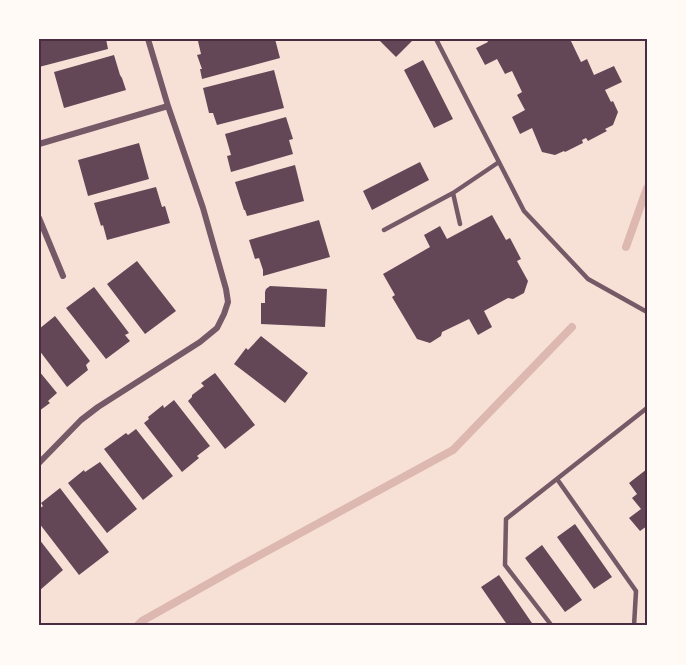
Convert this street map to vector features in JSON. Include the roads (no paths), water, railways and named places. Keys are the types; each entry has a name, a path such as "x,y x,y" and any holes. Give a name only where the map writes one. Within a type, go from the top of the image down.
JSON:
{"street":[{"path":"39,463 81,420 98,407 200,342 217,328 228,302 203,208 148,39"},
{"path":"39,144 168,106"},
{"path":"39,218 63,276"}],"lane":[{"path":"436,39 524,211 588,279 647,312"},
{"path":"384,230 453,193 499,162"},
{"path":"453,193 460,224"},
{"path":"552,626 505,565 506,519 647,408"},
{"path":"557,479 636,591 634,626"}],"waterway":[{"path":"626,247 647,188"},
{"path":"137,626 238,567 453,450 572,327"}]}
